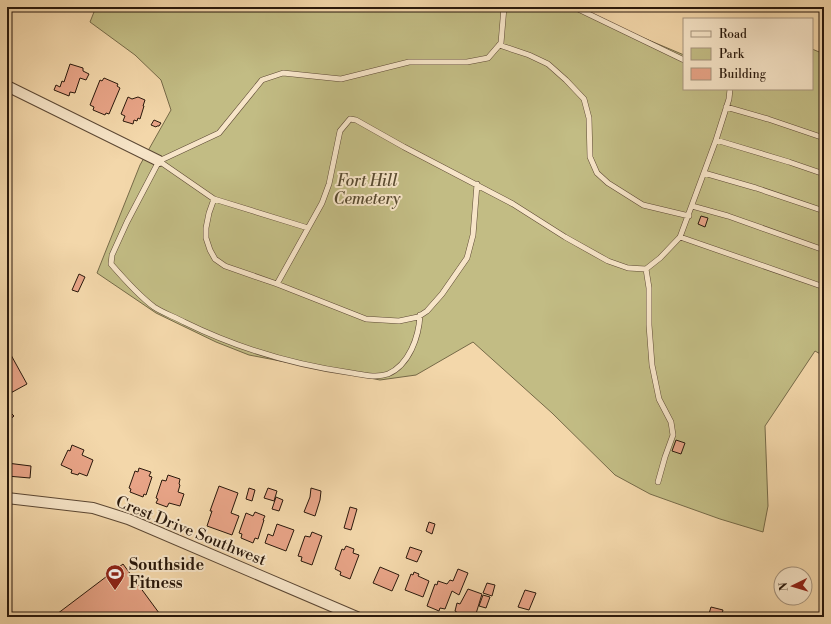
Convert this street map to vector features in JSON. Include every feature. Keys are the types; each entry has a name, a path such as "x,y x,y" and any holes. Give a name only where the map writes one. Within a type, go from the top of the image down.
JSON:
{"street":[{"path":"7,86 159,161"},
{"name":"Crest Drive Southwest","path":"7,498 93,508 128,519 357,617"}],"lane":[{"path":"420,315 420,325 411,351 399,367 388,374 378,376 320,368 265,354 232,343 155,308 124,279 111,264 112,255 127,222 159,161 219,132 262,80 283,73 341,79 409,62 468,62 488,58 499,44 504,7"},
{"path":"574,7 683,60"},
{"path":"499,44 548,64 584,99 589,118 590,157 597,173 608,183 643,205 689,216"},
{"path":"277,284 322,203 329,184 340,131 350,119 356,120 404,147 477,184 608,261 628,268 646,269 660,258 680,237 716,140 729,99 730,90"},
{"path":"726,107 768,119 824,138"},
{"path":"716,140 824,174"},
{"path":"159,161 214,199 308,228"},
{"path":"704,173 756,188 824,211"},
{"path":"214,199 209,213 206,238 215,259 225,266 277,284 366,319 399,321 420,315 427,311 442,294 467,258 473,234 477,184"},
{"path":"692,206 728,216 824,250"},
{"path":"680,237 824,287"},
{"path":"646,269 649,288 649,325 652,365 659,399 671,422 673,436 658,482"}],"green space":[{"name":"Fort Hill Cemetery","path":"96,7 570,7 683,55 683,90 813,90 813,49 824,54 824,356 815,351 765,426 768,506 763,532 720,519 650,494 615,475 552,413 473,342 416,375 380,380 249,355 216,342 156,313 97,273 140,165 171,110 161,80 135,55 90,22"}],"building":[{"path":"70,64 83,68 83,71 89,74 86,80 80,78 75,93 70,92 69,96 54,90 56,85 60,87 62,81 64,82"},
{"path":"104,78 118,84 117,86 120,88 109,114 106,113 105,115 93,110 94,107 90,105 100,80 102,81"},
{"path":"128,97 132,99 138,97 145,100 140,119 138,118 137,121 134,120 133,124 123,121 125,116 121,114"},
{"path":"154,120 161,123 159,126 156,127 151,125"},
{"path":"701,216 708,218 705,227 698,224"},
{"path":"79,274 85,277 78,292 72,290"},
{"path":"11,355 27,384 7,395 7,357"},
{"path":"7,409 14,416 7,422"},
{"path":"676,440 685,443 681,454 672,451"},
{"path":"72,445 84,450 82,455 93,460 87,476 79,473 78,475 71,473 72,470 61,465"},
{"path":"7,463 31,466 30,478 7,476"},
{"path":"139,468 151,472 149,476 152,477 146,495 144,494 143,497 130,492 131,489 129,488 135,471 138,472"},
{"path":"168,475 180,479 178,492 184,494 180,506 169,503 167,507 156,503 158,499 156,498 162,480 166,481"},
{"path":"219,486 238,493 231,513 239,516 232,535 207,526 212,511 210,511"},
{"path":"249,488 255,490 252,501 246,499"},
{"path":"268,488 277,491 274,501 264,498"},
{"path":"311,488 321,491 315,516 304,512 310,497"},
{"path":"276,497 283,500 279,511 272,509"},
{"path":"350,507 357,509 351,530 344,528"},
{"path":"255,512 265,516 258,539 255,538 253,543 241,538 242,534 239,533 246,513 253,516"},
{"path":"429,522 435,524 432,534 426,531"},
{"path":"277,524 294,530 286,551 265,543 268,534 273,536"},
{"path":"312,532 322,536 312,565 301,561 302,557 298,556 305,536 310,537"},
{"path":"346,546 354,549 353,553 359,555 350,579 340,575 341,572 335,569 342,549 344,550"},
{"path":"410,547 422,551 417,562 406,558"},
{"name":"Southside Fitness","path":"123,564 162,617 53,617"},
{"path":"380,567 399,575 392,591 373,583"},
{"path":"458,569 468,573 459,595 452,591 445,609 440,608 439,611 427,606 435,584 437,585 438,581 447,584 450,580 453,581"},
{"path":"414,572 419,574 418,576 429,581 423,597 405,590 411,574 413,575"},
{"path":"487,583 495,585 492,596 483,593"},
{"path":"468,589 482,594 475,617 457,616 458,613 455,611 457,603 460,604"},
{"path":"525,590 536,593 529,610 518,607"},
{"path":"483,595 490,597 486,608 479,606"},
{"path":"711,607 723,610 721,617 708,617"},
{"path":"500,612 512,617 498,617"}],"place":[{"name":"Southside Fitness","path":"115,591"}]}
